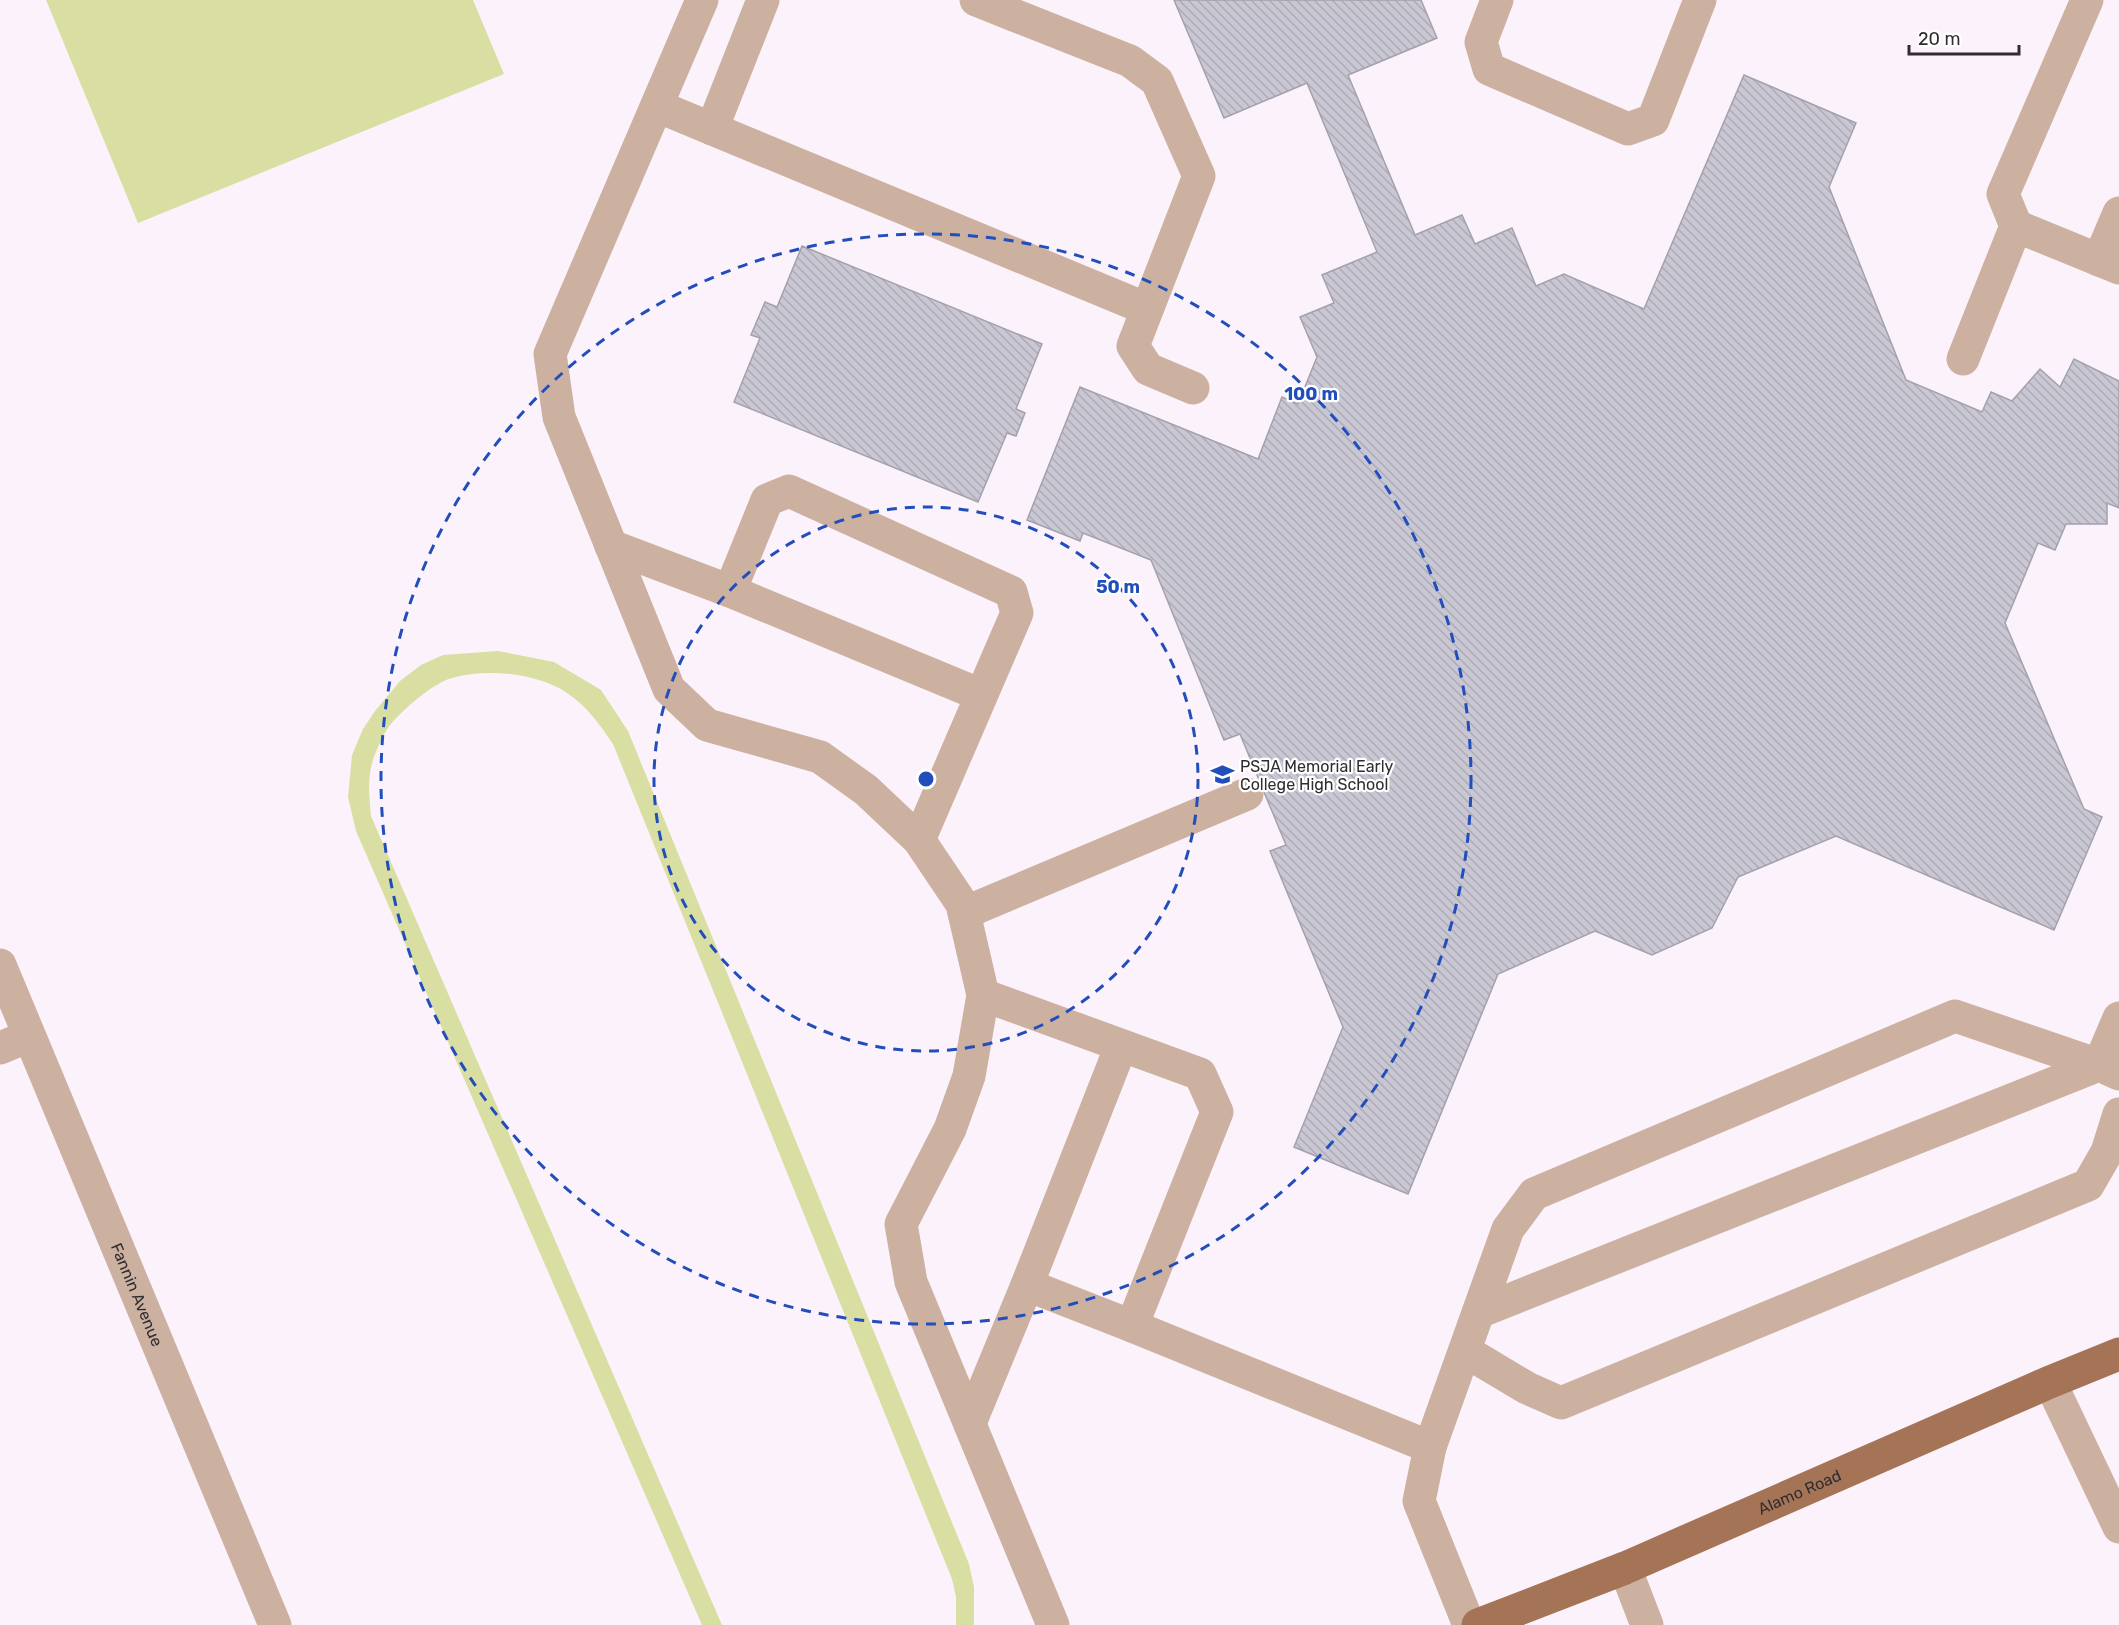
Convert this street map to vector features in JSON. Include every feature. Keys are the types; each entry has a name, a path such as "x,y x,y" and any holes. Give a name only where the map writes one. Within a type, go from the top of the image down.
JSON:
{"main road":[{"name":"Alamo Road","path":"1478,1625 1625,1568 2119,1354"}],"street":[{"path":"702,0 550,354 559,417 669,689 707,725 820,757 867,790 919,840 962,904 983,995 969,1076 950,1129 901,1224 911,1282 1053,1625"},
{"path":"712,129 763,0"},
{"path":"976,0 1130,61 1157,81 1199,176 1132,346 1148,369 1193,388"},
{"path":"1497,0 1481,42 1489,69 1628,129 1653,120 1700,0"},
{"path":"1963,359 2016,226 2003,194 2087,0"},
{"path":"657,106 1147,309"},
{"path":"2016,226 2109,264 2119,213"},
{"path":"730,591 767,500 789,491 1011,592 1017,613 919,840"},
{"path":"611,546 730,591 981,695"},
{"path":"964,913 1247,794"},
{"name":"Fannin Avenue","path":"0,964 15,1042 275,1625"},
{"path":"983,995 1200,1074 1217,1112 1132,1326"},
{"path":"1469,1625 1419,1501 1430,1448 1508,1229 1534,1194 1955,1016 2109,1070"},
{"path":"2109,1070 2119,1018"},
{"path":"970,1423 1121,1046"},
{"path":"1479,1311 2109,1070"},
{"path":"1465,1351 1527,1388 1561,1403 2088,1185 2107,1152 2119,1114"},
{"path":"1027,1285 1430,1448"},
{"path":"2050,1382 2119,1527"},
{"path":"1625,1568 1647,1625"}],"green space":[{"path":"46,0 473,0 504,74 138,223"},
{"path":"498,651 554,662 601,690 628,731 969,1564 974,1587 974,1625 956,1625 956,1597 952,1579 613,744 587,710 555,686 511,674 481,673 452,678 419,697 396,718 386,731 370,771 371,816 722,1625 702,1625 356,831 348,797 352,755 363,729 400,681 421,665 443,655"}],"building":[{"path":"1174,0 1421,0 1437,38 1348,75 1415,235 1462,215 1475,244 1512,228 1536,286 1564,274 1644,309 1744,75 1856,123 1829,187 1906,380 1982,412 1991,392 2012,401 2040,369 2060,387 2074,359 2119,381 2119,508 2107,503 2107,524 2066,524 2055,550 2038,543 2005,623 2084,809 2102,817 2054,930 1836,836 1738,877 1712,928 1652,955 1595,931 1498,974 1408,1194 1294,1147 1343,1027 1270,851 1286,845 1240,734 1224,740 1151,560 1083,533 1080,541 1027,520 1080,387 1258,459 1282,397 1298,404 1317,357 1300,317 1334,303 1322,275 1377,252 1307,83 1224,118"},
{"path":"802,246 1042,344 1016,409 1025,413 1016,436 1007,433 978,502 734,402 760,338 751,335 765,302 777,307"}],"place":[{"name":"PSJA Memorial Early College High School","path":"1222,775"}]}
